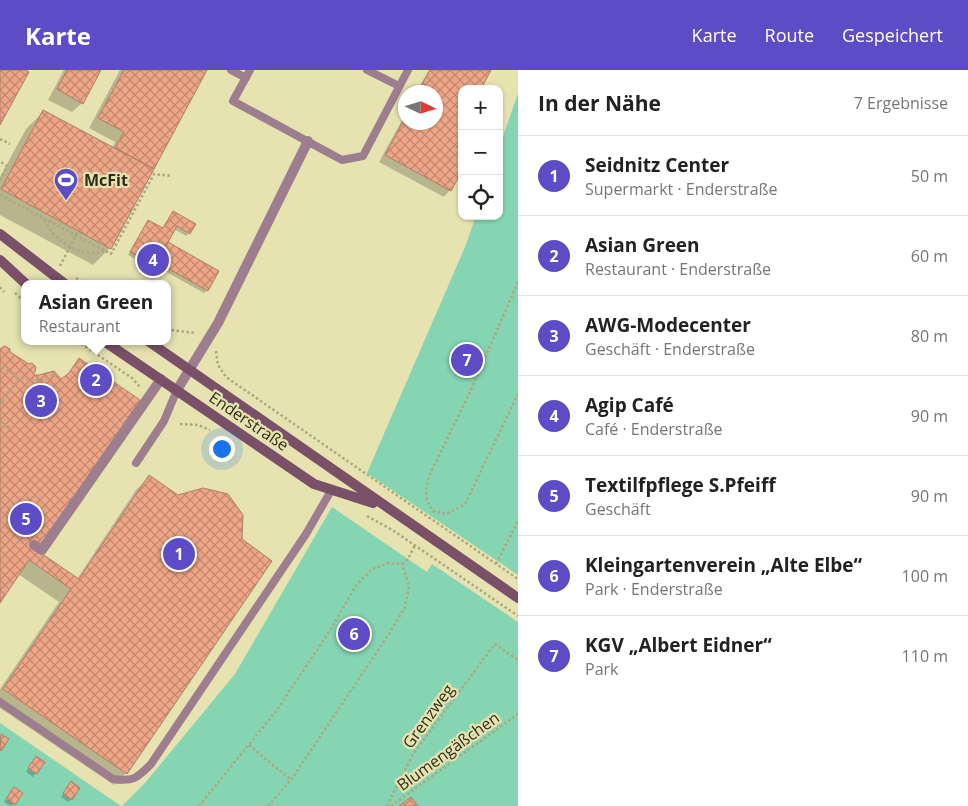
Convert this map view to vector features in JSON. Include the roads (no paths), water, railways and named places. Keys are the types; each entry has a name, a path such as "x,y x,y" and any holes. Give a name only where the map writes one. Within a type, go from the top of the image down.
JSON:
{"main road":[{"path":"0,234 60,280"},
{"path":"0,260 22,280"},
{"name":"Enderstraße","path":"110,345 314,484 386,508"},
{"name":"Enderstraße","path":"154,345 518,598"}],"street":[{"path":"177,390 218,323 308,141"},
{"path":"34,545 42,550 161,379"}],"lane":[{"path":"231,70 246,78"},
{"path":"250,70 233,101 342,160 363,156 398,88"},
{"path":"367,70 398,86"},
{"path":"400,85 408,70"},
{"path":"136,463 164,421 177,390"},
{"path":"0,702 113,779 126,781 136,778 151,764 306,534 332,490"}],"place":[{"name":"McFit","path":"66,201"},
{"name":"Agip Café","path":"153,260"},
{"name":"KGV „Albert Eidner“","path":"467,360"},
{"name":"Asian Green","path":"96,380"},
{"name":"AWG-Modecenter","path":"41,401"},
{"name":"Textilfpflege S.Pfeiff","path":"26,519"},
{"name":"Seidnitz Center","path":"179,554"},
{"name":"Kleingartenverein „Alte Elbe“","path":"354,634"}]}
